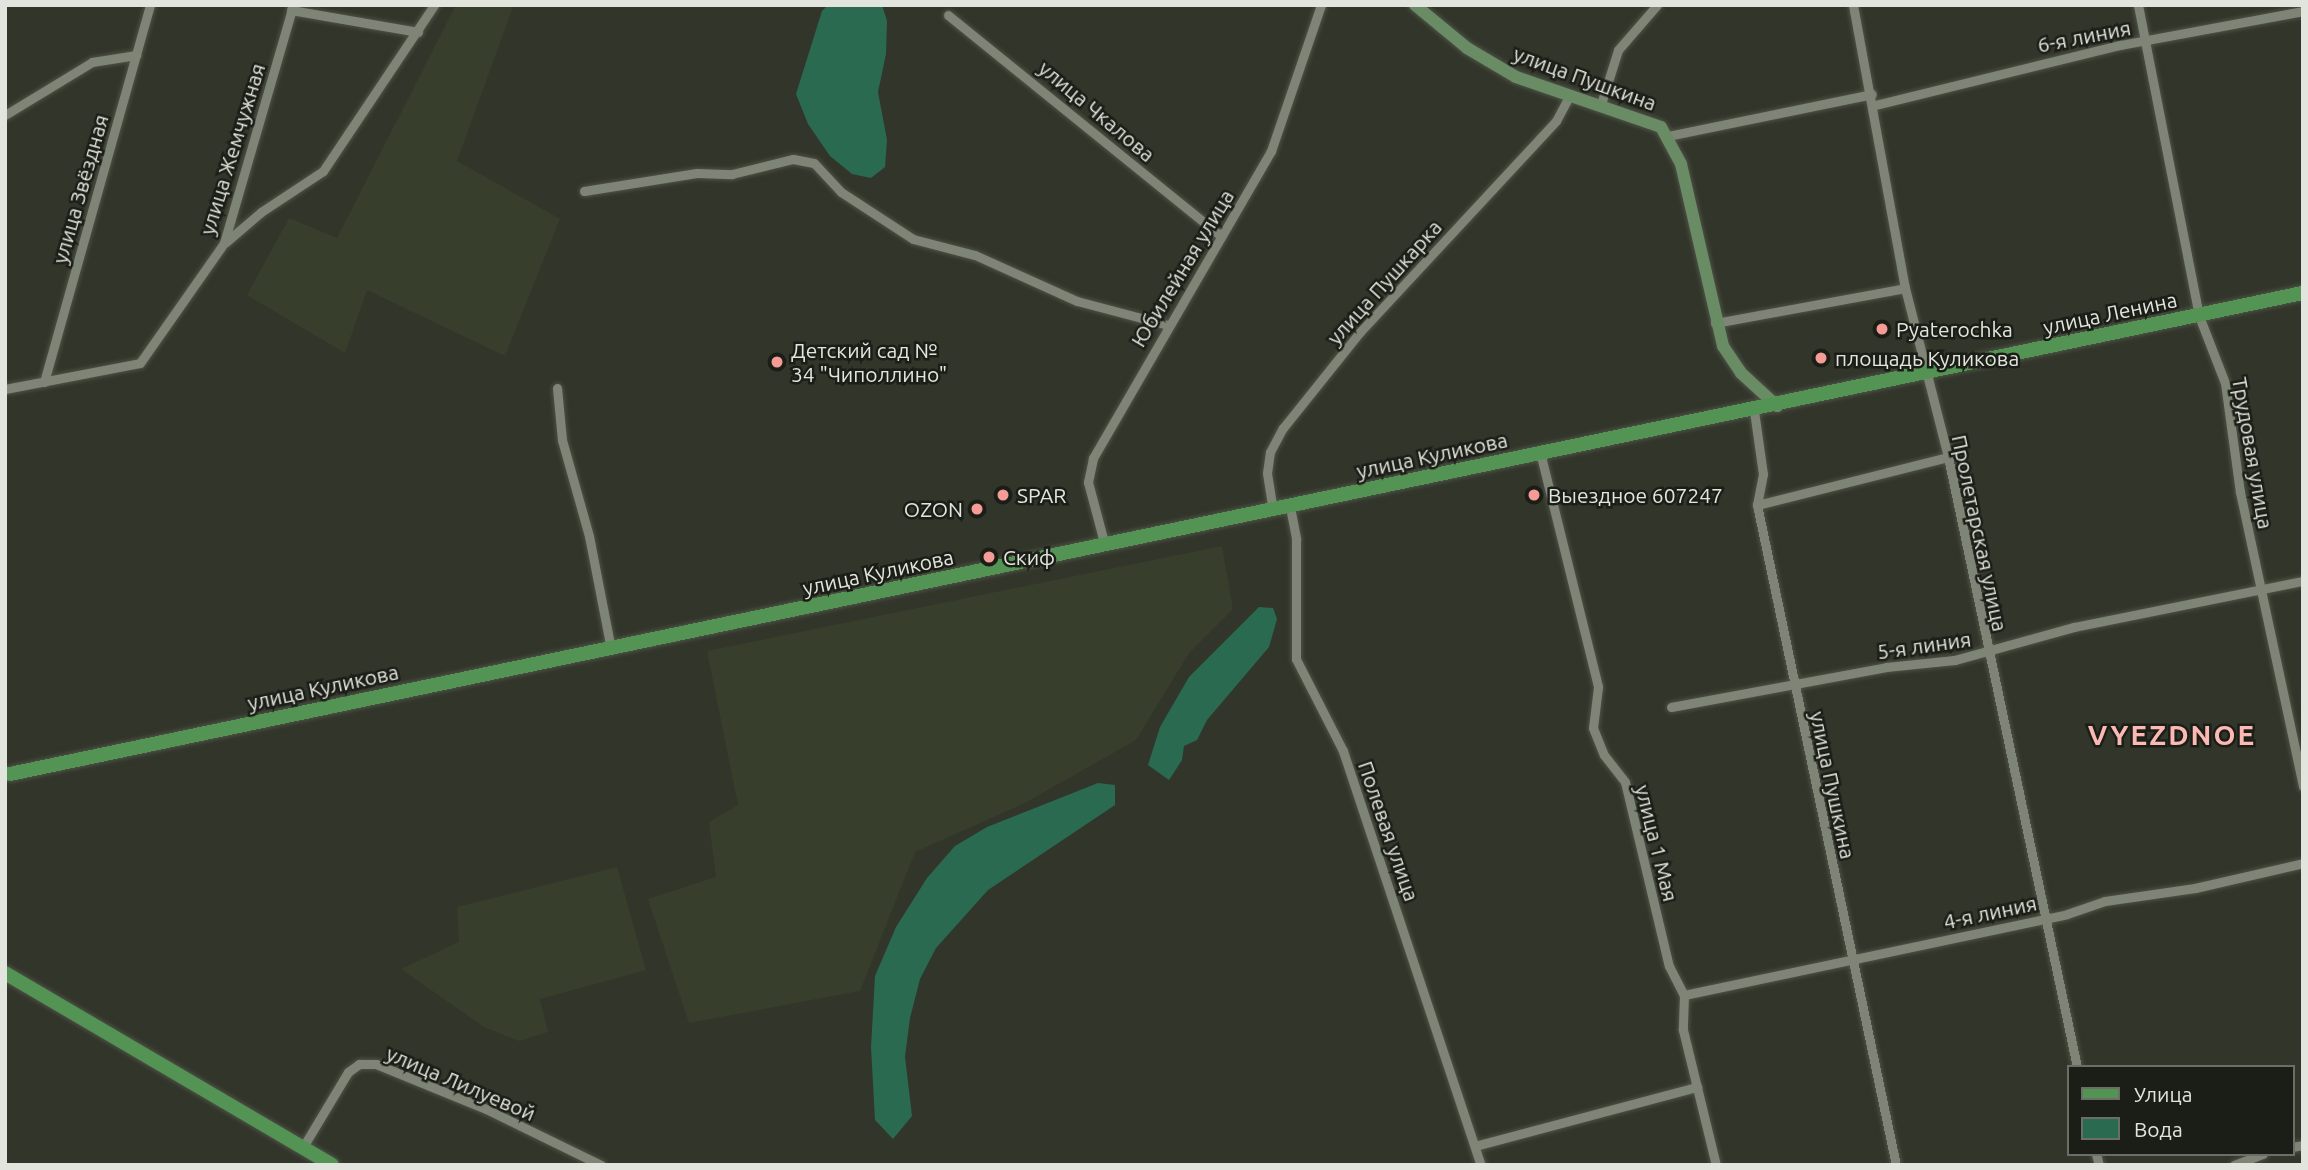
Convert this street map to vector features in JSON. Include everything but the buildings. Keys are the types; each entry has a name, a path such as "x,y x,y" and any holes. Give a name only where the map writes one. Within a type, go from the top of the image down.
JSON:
{"main road":[{"name":"улица Ленина","path":"1926,374 2303,293"},
{"path":"1754,411 1926,374"},
{"name":"улица Куликова","path":"9,774 1540,453 1754,411"},
{"path":"5,972 332,1165"}],"street":[{"name":"улица Звёздная","path":"44,382 150,5"},
{"path":"224,243 261,212 323,171 434,5"},
{"name":"Юбилейная улица","path":"1105,546 1092,505 1090,468 1168,325 1271,151 1321,5"},
{"name":"улица Пушкина","path":"1415,5 1488,61 1569,97 1601,104 1653,122 1668,136 1681,164 1715,323 1728,356 1777,406"},
{"path":"1601,104 1618,50 1657,5"},
{"name":"Пролетарская улица","path":"1853,5 1875,104 1905,288 1948,457 2077,1065"},
{"name":"Трудовая улица","path":"2138,5 2199,316 2225,383 2240,492 2303,786"},
{"path":"292,8 418,32"},
{"name":"улица Жемчужная","path":"44,382 140,363 224,243 292,8"},
{"name":"6-я линия","path":"1875,104 2020,67 2303,11"},
{"name":"улица Чкалова","path":"948,15 1221,236"},
{"path":"5,115 92,62 136,55"},
{"path":"1668,136 1872,94"},
{"name":"улица Пушкарка","path":"1273,511 1267,473 1270,452 1283,428 1359,333 1556,121 1569,97"},
{"path":"584,191 697,173 732,174 793,159 814,163 853,202 913,239 975,255 1077,301 1168,325"},
{"path":"1715,323 1905,288"},
{"path":"5,389 44,382"},
{"path":"557,388 562,440 589,536 611,649"},
{"name":"улица Пушкина","path":"1754,411 1763,474 1757,505 1792,683 1896,1165"},
{"name":"улица 1 Мая","path":"1540,453 1598,687 1593,727 1604,755 1625,782 1669,966 1684,995 1683,1030 1716,1165"},
{"path":"1757,505 1948,457"},
{"name":"Полевая улица","path":"1290,507 1296,539 1296,659 1343,751 1481,1165"},
{"name":"5-я линия","path":"1671,707 1792,683 1988,653 2074,627 2303,581"},
{"name":"4-я линия","path":"1684,995 2045,918 2105,901 2195,888 2303,863"},
{"name":"улица Лилуевой","path":"303,1147 348,1072 359,1064 376,1064 486,1109 601,1165"},
{"path":"1475,1146 1697,1087"},
{"path":"2234,1165 2258,1156"}],"shaded area":[{"path":"456,5 513,7 457,161 560,219 505,356 367,290 345,353 247,295 289,218 337,238"},
{"path":"1222,546 1233,609 1189,653 1136,740 1023,804 915,852 860,991 689,1023 648,899 716,877 709,822 738,805 707,651"},
{"path":"617,867 646,970 540,999 548,1032 519,1041 484,1027 401,969 459,942 457,907"}],"water":[{"path":"828,5 882,5 887,21 886,54 878,92 887,140 885,167 871,178 852,174 830,156 808,124 796,94 822,11"},
{"path":"1259,607 1273,608 1277,619 1269,647 1207,720 1197,740 1184,746 1182,760 1169,780 1148,765 1160,727 1189,677"},
{"path":"1098,783 1115,785 1115,805 988,890 936,948 920,979 910,1018 905,1057 912,1116 893,1139 875,1120 871,1047 875,976 896,927 927,878 955,846 987,827"}],"place":[{"name":"Pyaterochka","path":"1882,329"},
{"name":"площадь Куликова","path":"1821,358"},
{"name":"Детский сад № 34 \"Чиполлино\"","path":"777,362"},
{"name":"SPAR","path":"1003,495"},
{"name":"Выездное 607247","path":"1534,495"},
{"name":"OZON","path":"977,509"},
{"name":"Скиф","path":"989,557"}],"district":[{"name":"VYEZDNOE","path":"2172,735"}]}
